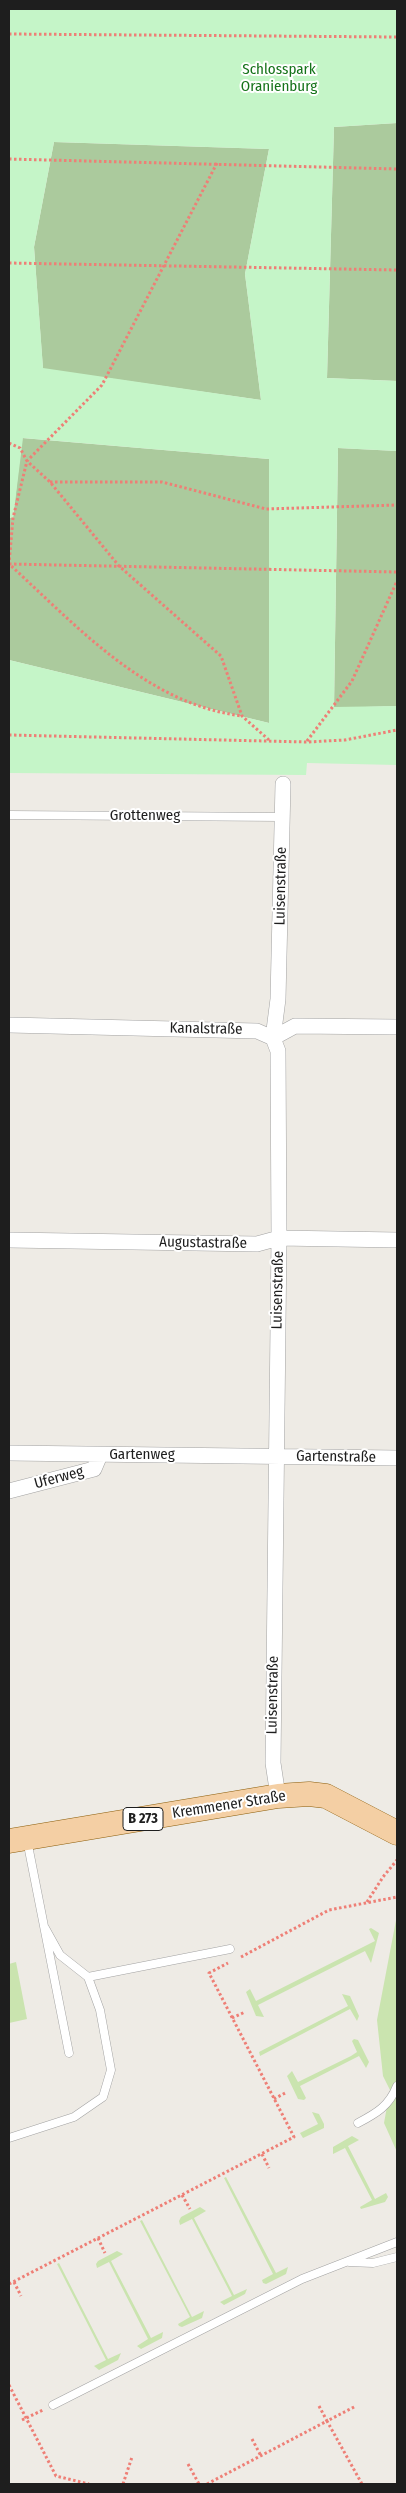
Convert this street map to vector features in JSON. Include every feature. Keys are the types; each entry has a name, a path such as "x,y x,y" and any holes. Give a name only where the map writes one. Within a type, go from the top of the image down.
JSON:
{"main road":[{"name":"Kremmener Straße","path":"18,1840 278,1796 321,1795 397,1832"},
{"name":"Kremmener Straße","path":"356,1813 380,1837 397,1850"}],"street":[{"name":"Luisenstraße","path":"278,1796 273,1763 279,1238 278,1051 272,1038 278,999 283,784"},
{"name":"Kanalstraße","path":"9,1025 257,1030 272,1038"},
{"path":"272,1038 295,1026 397,1027"},
{"name":"Augustastraße","path":"9,1240 257,1244 279,1238 397,1240"},
{"name":"Gartenweg","path":"9,1453 276,1456"},
{"name":"Uferweg","path":"9,1491 94,1469 100,1455"},
{"name":"Gartenstraße","path":"276,1456 397,1458"}],"lane":[{"name":"Grottenweg","path":"9,815 282,818"},
{"path":"18,1840 45,1928 69,2053"},
{"path":"9,2140 74,2117 103,2097 111,2070 100,2010 88,1977 60,1955 45,1928"},
{"path":"88,1977 230,1949"},
{"path":"358,2123 380,2111 391,2101 397,2086"},
{"path":"53,2405 302,2279 397,2242"},
{"path":"347,2262 373,2264 397,2257"}],"path":[{"path":"9,34 397,37"},
{"path":"9,159 397,169"},
{"path":"9,564 13,518 27,461 102,385 217,163"},
{"path":"9,263 397,270"},
{"path":"9,443 20,448 27,461 50,482 119,566 221,656 242,716 269,740"},
{"path":"50,482 162,482 266,509 397,505"},
{"path":"9,521 13,518"},
{"path":"9,564 397,572"},
{"path":"9,564 114,660 174,696 217,713 242,716"},
{"path":"307,742 352,681 397,581"},
{"path":"9,735 307,742 345,740 397,730"},
{"path":"367,1902 383,1877 397,1860"},
{"path":"9,2284 294,2137 209,1973 329,1910 397,1897"},
{"path":"232,2018 245,2012"},
{"path":"274,2099 287,2092"},
{"path":"262,2154 269,2168"},
{"path":"182,2195 190,2209"},
{"path":"98,2238 105,2253"},
{"path":"14,2282 21,2296"},
{"path":"9,2385 24,2420 56,2476 89,2484"},
{"path":"24,2420 53,2405"},
{"path":"319,2406 362,2484"},
{"path":"208,2484 356,2406"},
{"path":"252,2439 261,2456"},
{"path":"123,2484 132,2457"},
{"path":"188,2464 199,2484"}],"green space":[{"name":"Schlosspark Oranienburg","path":"9,9 397,9 397,123 334,127 327,378 397,381 397,451 338,448 334,707 397,706 397,765 307,763 306,775 9,773 9,660 269,723 269,459 23,438 13,518 9,518","holes":["54,142 269,149 245,274 261,400 43,368 34,247"]},
{"path":"397,123 397,381 327,378 334,127"},
{"path":"54,142 269,149 245,274 261,400 43,369 34,247"},
{"path":"22,438 269,459 269,723 9,660 9,518 13,518"},
{"path":"338,448 397,451 397,706 334,708"},
{"path":"397,1915 397,2152 384,2123 390,2090 383,2076 377,2020"},
{"path":"371,1928 379,1933 371,1963 365,1951 258,2005 264,2017 256,2016 246,1992 250,1989 256,2001 375,1941 369,1929"},
{"path":"16,1962 27,2019 9,2023 9,1964"},
{"path":"342,1994 350,1996 359,2016 357,2021 350,2009 260,2056 259,2052 348,2006"},
{"path":"354,2039 358,2040 369,2062 366,2068 359,2056 300,2086 306,2098 304,2100 298,2099 287,2076 292,2071 298,2082 351,2056 357,2052 352,2041"},
{"path":"312,2112 319,2114 324,2128 303,2138 300,2133 318,2124"},
{"path":"352,2136 359,2140 348,2146 375,2199 386,2193 388,2197 385,2202 361,2209 360,2207 372,2200 345,2148 333,2154 333,2147"},
{"path":"226,2177 276,2273 288,2267 286,2274 266,2284 262,2280 273,2274 224,2178"},
{"path":"200,2207 206,2211 194,2218 234,2295 247,2289 245,2294 224,2305 220,2302 232,2296 192,2219 180,2225 179,2221 181,2217"},
{"path":"142,2220 192,2317 204,2311 202,2318 182,2327 179,2326 178,2324 190,2317 140,2221"},
{"path":"117,2251 123,2254 111,2261 151,2338 163,2332 162,2338 141,2349 137,2346 148,2339 109,2262 97,2268 96,2264"},
{"path":"59,2263 108,2359 121,2353 118,2360 99,2370 94,2366 106,2360 57,2264"}]}
